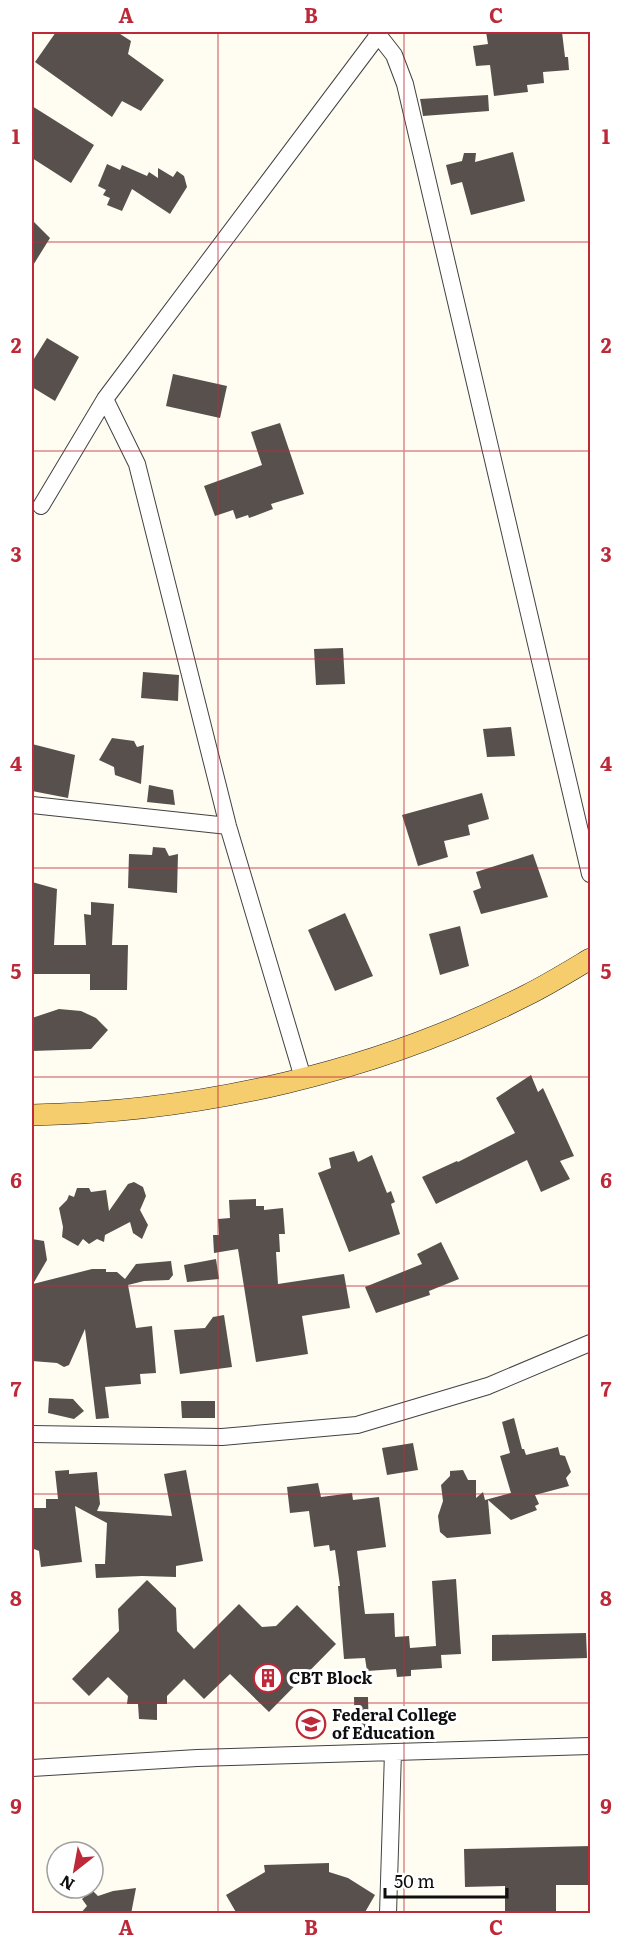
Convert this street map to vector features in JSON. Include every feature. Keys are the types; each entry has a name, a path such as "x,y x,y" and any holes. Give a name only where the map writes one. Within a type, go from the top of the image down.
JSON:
{"main road":[{"path":"32,1115 116,1110 186,1102 249,1092 303,1078 386,1053 477,1018 528,994 591,958"}],"street":[{"path":"41,506 105,399 377,33 394,56 405,84 591,874"},
{"path":"105,399 137,464 228,826 303,1078"},
{"path":"32,805 228,826"},
{"path":"32,1434 222,1437 357,1425 488,1386 591,1344"},
{"path":"32,1768 197,1758 591,1746"},
{"path":"388,1914 393,1752"}],"building":[{"path":"56,32 117,32 131,41 128,54 164,80 141,111 122,101 112,117 35,62"},
{"path":"486,32 562,32 569,70 543,72 544,83 527,85 528,92 494,96 490,65 476,66 473,46 488,44"},
{"path":"488,95 489,111 423,116 420,99"},
{"path":"32,106 94,145 71,183 32,158"},
{"path":"513,152 525,201 471,215 462,182 451,185 446,165 462,161 464,153 476,153 475,162"},
{"path":"107,164 120,170 122,165 147,176 149,172 158,178 158,168 173,177 177,171 184,176 187,187 170,214 132,189 122,211 107,205 110,198 103,195 106,190 98,186"},
{"path":"32,220 50,238 32,267"},
{"path":"47,338 79,357 55,401 32,387 32,362"},
{"path":"173,374 227,386 220,418 166,406"},
{"path":"280,423 304,494 271,504 273,509 249,518 248,515 236,519 233,510 215,516 204,486 262,465 251,432"},
{"path":"343,648 345,684 316,685 314,649"},
{"path":"143,672 179,675 178,701 141,698"},
{"path":"511,727 515,756 487,757 483,729"},
{"path":"112,738 134,741 137,747 144,745 141,784 115,775 114,767 99,760"},
{"path":"32,744 75,755 68,798 32,791"},
{"path":"149,785 173,790 175,805 147,802"},
{"path":"482,793 489,819 468,825 470,835 444,841 448,857 418,866 402,815"},
{"path":"153,847 165,848 169,856 178,854 177,893 128,888 129,854 152,855"},
{"path":"533,854 548,897 481,914 473,891 481,888 476,872"},
{"path":"32,882 57,889 54,945 86,945 84,914 91,915 91,902 114,904 112,945 128,945 127,990 90,990 90,974 32,974"},
{"path":"345,913 373,976 335,991 308,930"},
{"path":"460,926 469,966 440,975 429,934"},
{"path":"59,1009 81,1011 96,1018 108,1030 91,1049 32,1051 32,1018"},
{"path":"531,1075 538,1092 543,1088 574,1156 560,1161 570,1179 541,1192 527,1160 436,1204 422,1177 458,1162 515,1133 496,1098"},
{"path":"354,1151 358,1162 372,1155 387,1193 391,1191 395,1202 391,1204 400,1234 349,1252 318,1173 331,1168 329,1158"},
{"path":"134,1182 143,1187 146,1196 140,1210 148,1225 142,1239 133,1233 130,1222 105,1235 104,1242 97,1239 89,1244 83,1239 78,1246 62,1237 63,1227 59,1208 69,1195 74,1197 77,1188 89,1188 91,1192 106,1190 109,1211 128,1184"},
{"path":"256,1199 256,1206 264,1206 264,1210 283,1208 285,1234 279,1234 280,1252 276,1252 278,1284 344,1274 350,1308 302,1316 308,1354 256,1362 238,1249 214,1253 213,1235 219,1235 218,1219 230,1218 229,1200"},
{"path":"32,1239 44,1241 47,1260 33,1284 92,1269 117,1272 125,1279 136,1264 171,1261 173,1275 169,1280 144,1281 128,1285 136,1328 152,1326 156,1373 140,1374 141,1384 105,1387 109,1418 96,1419 85,1329 69,1365 64,1367 57,1363 32,1361"},
{"path":"441,1242 459,1279 429,1291 430,1295 376,1313 365,1287 422,1264 417,1254"},
{"path":"216,1259 219,1279 187,1282 184,1265"},
{"path":"224,1315 232,1367 180,1374 174,1330 205,1328 213,1317"},
{"path":"49,1398 73,1399 84,1411 74,1419 48,1413"},
{"path":"181,1401 215,1401 215,1418 182,1418"},
{"path":"514,1418 522,1449 526,1455 558,1447 560,1455 565,1456 571,1472 566,1478 569,1486 535,1495 539,1504 535,1506 537,1510 511,1520 488,1500 491,1534 447,1538 440,1532 438,1516 443,1501 441,1485 450,1476 450,1471 463,1470 468,1480 476,1480 476,1498 483,1492 485,1500 511,1493 500,1456 510,1453 502,1422"},
{"path":"413,1443 418,1470 387,1475 382,1448"},
{"path":"69,1470 69,1474 97,1472 100,1504 97,1511 172,1516 164,1474 186,1470 203,1561 176,1566 176,1577 96,1578 95,1564 105,1564 107,1523 75,1506 82,1562 41,1567 39,1551 34,1549 33,1508 46,1508 46,1499 58,1499 55,1471"},
{"path":"318,1483 321,1497 352,1493 353,1500 379,1497 386,1547 357,1551 365,1614 394,1613 395,1637 409,1636 410,1648 436,1646 432,1581 456,1579 461,1654 441,1655 442,1668 411,1670 411,1676 397,1677 396,1669 367,1671 365,1658 344,1659 338,1586 340,1586 335,1550 330,1551 329,1545 314,1547 309,1511 290,1513 287,1487"},
{"path":"147,1580 176,1608 177,1631 194,1649 239,1604 262,1627 276,1626 297,1605 336,1644 269,1712 230,1674 204,1699 184,1679 167,1696 167,1704 157,1704 157,1720 139,1719 138,1704 127,1704 128,1696 108,1677 89,1696 72,1679 119,1631 118,1609"},
{"path":"586,1633 587,1658 492,1661 492,1635"},
{"path":"354,1697 368,1697 369,1737 355,1737"},
{"path":"591,1846 591,1885 556,1885 556,1914 505,1914 505,1886 465,1887 464,1849"},
{"path":"329,1863 329,1872 348,1878 375,1895 364,1914 237,1914 226,1895 265,1872 264,1865"},
{"path":"136,1888 131,1914 80,1914 87,1906 83,1900 105,1900 105,1894"}],"place":[{"name":"CBT Block","path":"268,1678"},
{"name":"Federal College of Education","path":"311,1724"}]}
